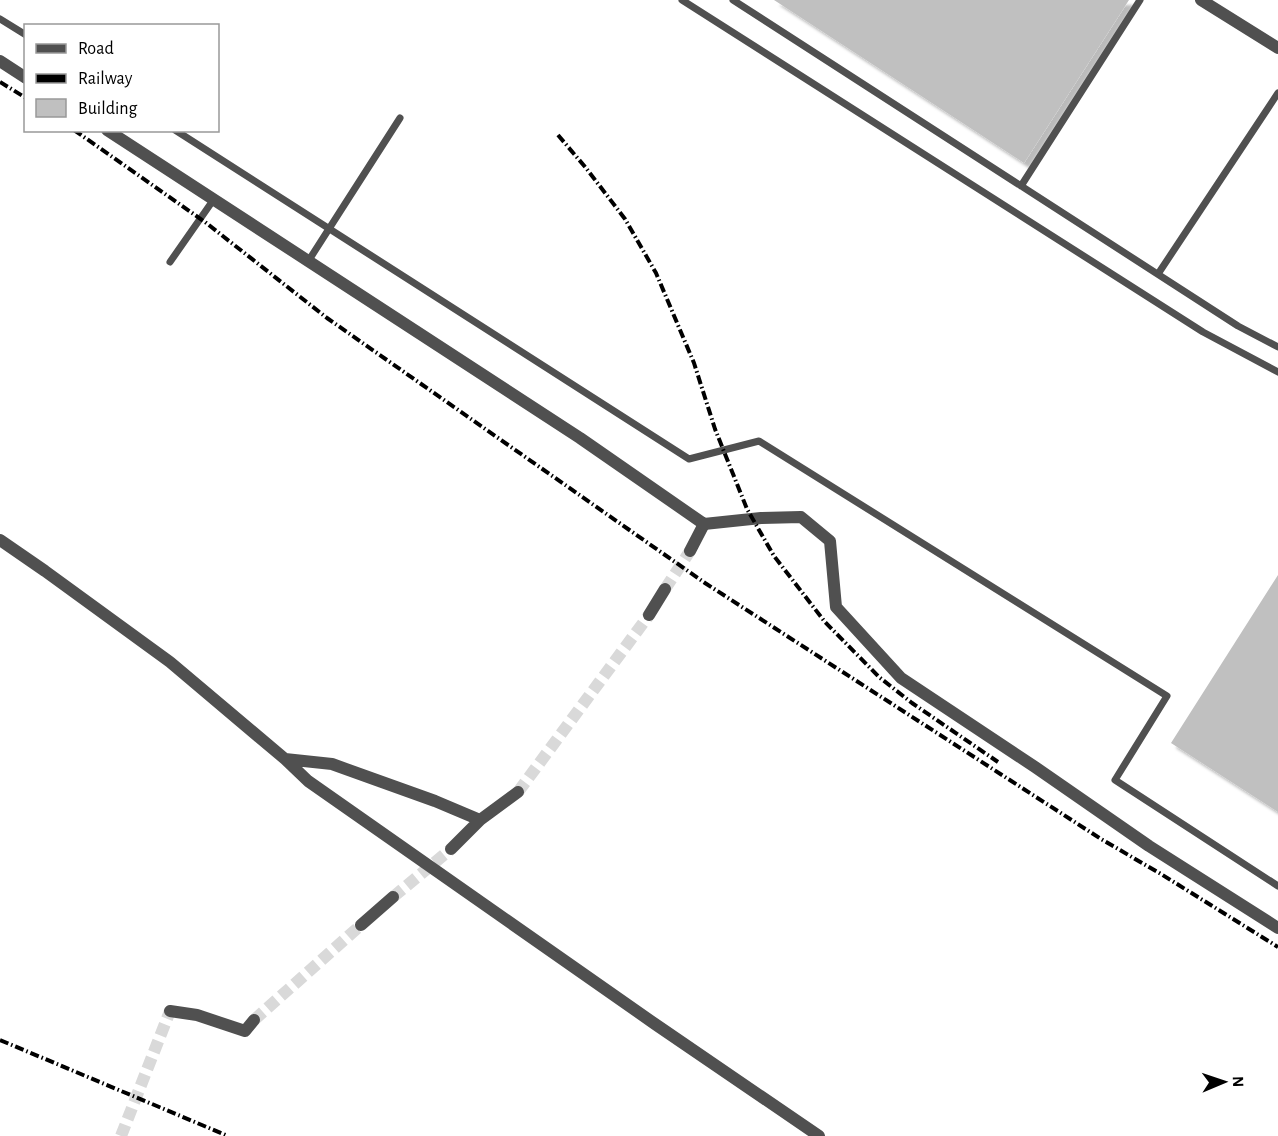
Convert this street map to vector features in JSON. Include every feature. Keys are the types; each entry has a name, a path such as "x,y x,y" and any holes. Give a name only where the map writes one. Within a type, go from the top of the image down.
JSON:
{"street":[{"path":"1202,0 1278,48"},
{"path":"0,61 24,77"},
{"path":"110,132 580,438 704,524 761,518 801,517 830,541 836,607 901,678 1149,846 1278,928"},
{"path":"690,551 704,524"},
{"path":"0,540 170,662 308,780 655,1024 819,1136"},
{"path":"649,615 665,589"},
{"path":"285,759 332,764 435,801 480,820"},
{"path":"451,849 480,820 518,792"},
{"path":"361,925 393,897"},
{"path":"170,1011 197,1016 244,1031 254,1020"}],"lane":[{"path":"682,0 1203,332 1278,372"},
{"path":"733,0 1238,326 1278,347"},
{"path":"1021,186 1140,0"},
{"path":"0,19 24,34"},
{"path":"1158,274 1278,93"},
{"path":"309,260 400,118"},
{"path":"178,132 689,459 759,441 1167,696 1115,780 1278,886"},
{"path":"170,262 214,199"}],"building":[{"path":"774,0 1129,0 1024,163"},
{"path":"1278,575 1278,812 1171,743"}],"tunnel":[{"path":"665,589 690,551"},
{"path":"518,792 649,615"},
{"path":"393,897 451,849"},
{"path":"254,1020 361,925"},
{"path":"121,1136 170,1011"}],"railway":[{"path":"0,82 24,97"},
{"path":"77,132 205,222 327,318 705,583 1101,839 1278,947"},
{"path":"558,135 625,219 656,273 694,363 715,429 747,509 774,556 825,622 879,677 912,703 998,762"},
{"path":"0,1040 228,1136"}]}
